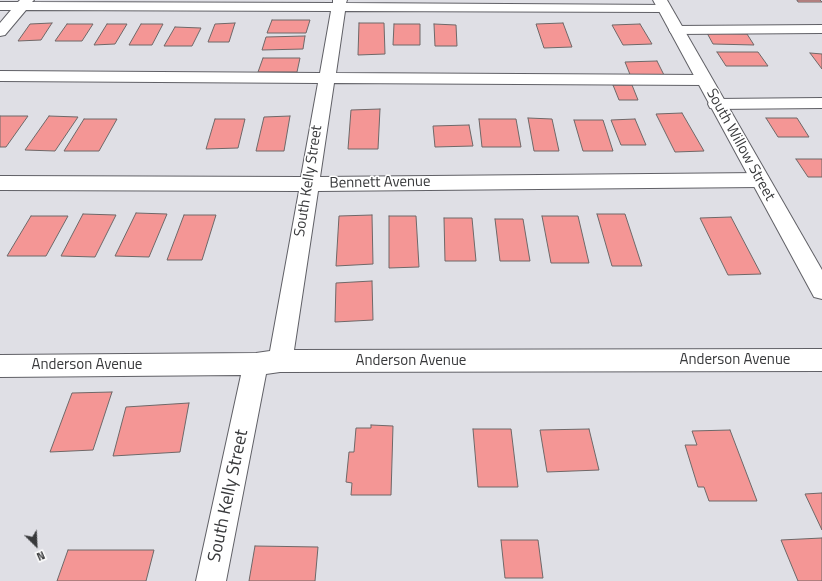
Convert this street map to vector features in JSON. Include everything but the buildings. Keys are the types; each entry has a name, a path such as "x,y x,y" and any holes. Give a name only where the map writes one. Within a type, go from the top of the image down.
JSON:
{"street":[{"path":"0,32 25,3"},
{"path":"0,6 25,3 662,4"},
{"name":"South Kelly Street","path":"211,581 268,363 308,184 339,4"},
{"name":"South Willow Street","path":"662,4 716,104 822,290"},
{"path":"676,30 822,29"},
{"path":"0,76 703,80"},
{"path":"716,104 822,103"},
{"name":"Bennett Avenue","path":"0,183 308,184 760,180"},
{"name":"Anderson Avenue","path":"0,366 822,360"}]}
